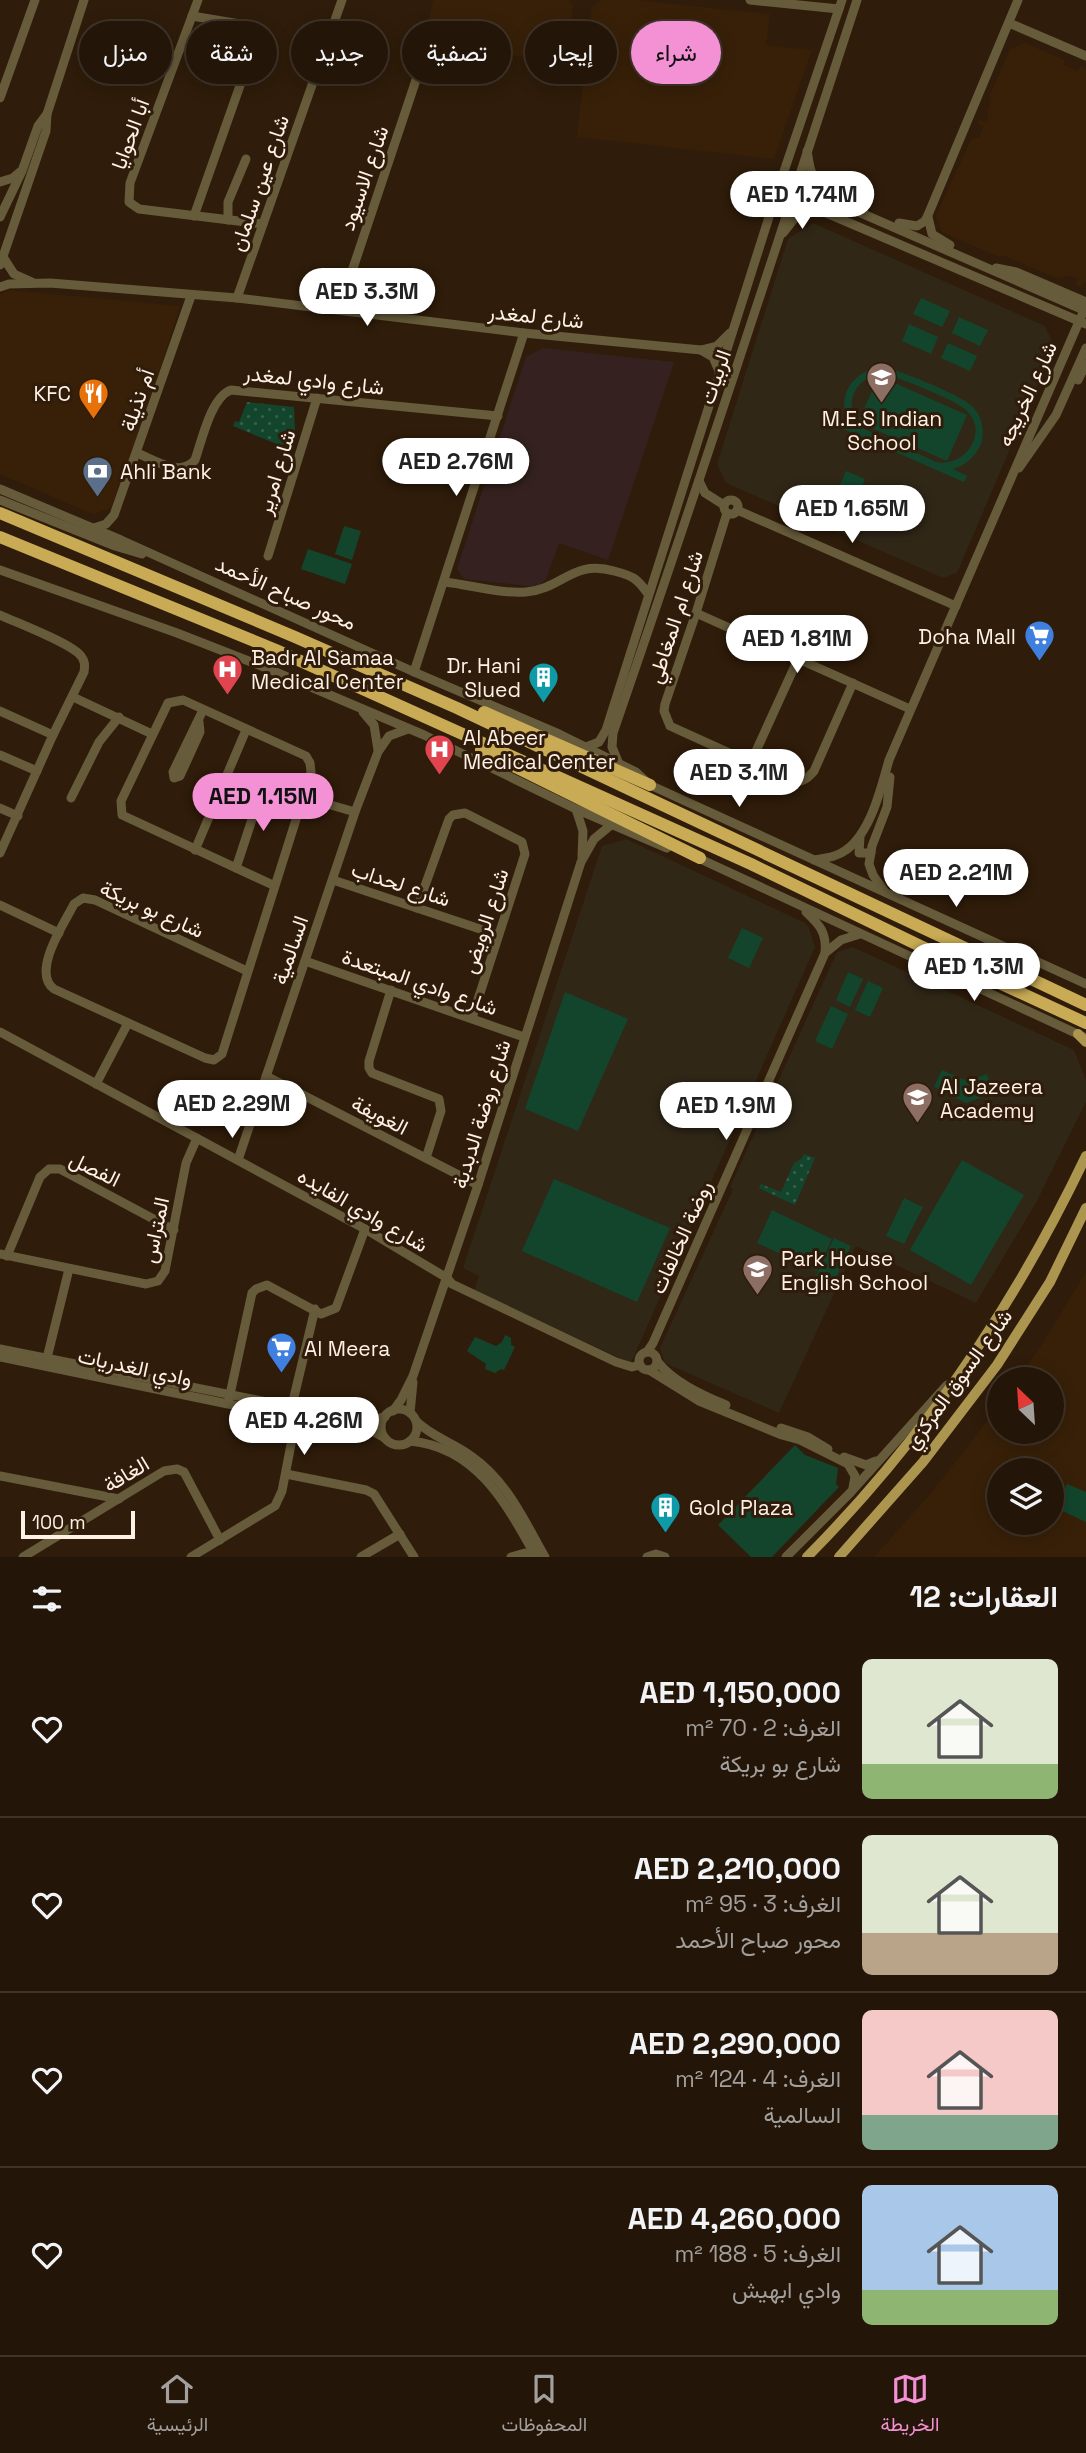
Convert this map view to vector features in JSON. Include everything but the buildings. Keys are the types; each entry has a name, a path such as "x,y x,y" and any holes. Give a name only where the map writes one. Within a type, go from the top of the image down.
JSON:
{"highway":[{"name":"محور صباح الأحمد","path":"0,513 395,681 1086,1005"},
{"path":"0,537 244,636 751,864 1086,1023"},
{"path":"395,681 423,686 650,785"},
{"path":"433,721 454,736 504,763 700,858"}],"main road":[{"name":"شارع السوق المركزي","path":"807,1557 906,1444 961,1372 1036,1254 1086,1156"},
{"name":"شارع السوق المركزي","path":"839,1557 923,1462 996,1365 1049,1282 1086,1208"},
{"path":"814,1557 824,1540"}],"street":[{"path":"0,98 35,0"},
{"path":"0,217 8,205 38,126 47,114 85,0"},
{"name":"أبا الحوايا","path":"198,0 130,183 128,197 131,204 139,209 262,224"},
{"name":"شارع عين سلمان","path":"237,298 342,0"},
{"path":"750,0 841,5"},
{"name":"الربيات","path":"619,764 612,747 613,733 857,0"},
{"path":"880,221 889,220 914,227 923,223 928,215 1018,0"},
{"name":"الربيات","path":"586,747 599,742 606,730 777,192 841,5"},
{"path":"192,16 246,26 254,36 254,43 194,216"},
{"path":"1009,23 1086,56"},
{"name":"شارع الاسيود","path":"339,310 416,84"},
{"path":"33,283 14,274 1,258 48,125 47,114"},
{"path":"807,149 815,178 823,186 846,196 855,211"},
{"path":"228,220 228,202 246,159"},
{"path":"0,182 13,178 22,171"},
{"path":"782,179 1085,308"},
{"path":"0,187 8,205"},
{"path":"777,192 815,207 917,257 1082,323"},
{"path":"778,240 794,219 815,207"},
{"path":"928,215 933,234 956,249 962,257"},
{"name":"شارع لمغدر","path":"0,287 33,283 90,285 237,298 524,333 701,350"},
{"name":"أم نذيلة","path":"114,515 191,296"},
{"name":"شارع الخريجه","path":"1004,494 1008,479 1082,323 1085,308"},
{"path":"701,350 717,346 734,328"},
{"path":"414,672 524,333"},
{"name":"شارع الخريجه","path":"814,860 844,852 861,832 880,796 893,751 910,709 1004,494 1024,458 1052,421 1086,348"},
{"path":"701,350 713,357 719,371"},
{"path":"1063,398 1086,365"},
{"name":"شارع وادي لمغدر","path":"137,453 178,469 188,467 195,460 216,402 224,392 231,390 498,416"},
{"name":"شارع امرير","path":"268,556 317,398"},
{"path":"699,481 705,493 733,514 737,510 956,606"},
{"name":"محور صباح الأحمد","path":"0,489 94,528 586,747 643,777 650,785 1086,984"},
{"path":"0,500 115,546 141,554 151,554"},
{"name":"شارع ام المغاطي","path":"725,509 696,613 664,704 666,720 677,731 793,782 804,780 814,771 853,683"},
{"path":"94,528 106,524 114,515"},
{"path":"114,515 121,540"},
{"path":"0,563 33,581"},
{"path":"445,582 525,592 540,589 589,567 603,568 636,578 648,594"},
{"path":"636,578 657,568"},
{"path":"0,570 229,652 358,707 611,825 700,858 1083,1038"},
{"path":"696,613 910,709"},
{"path":"0,615 78,652 85,665 0,853"},
{"path":"751,762 798,659"},
{"path":"72,697 152,734"},
{"name":"شارع بو بريكة","path":"247,971 95,900 78,900 59,933 44,973 48,985 209,1060 219,1058 222,1054 311,772 309,759 183,700 172,701 164,707 121,801 120,811 126,819 275,886"},
{"path":"358,707 374,725 378,751"},
{"path":"187,751 203,710"},
{"path":"0,711 53,735"},
{"path":"71,798 99,742 119,718"},
{"path":"378,751 389,736 408,729"},
{"path":"195,850 246,730"},
{"name":"السالمية","path":"238,1160 378,751"},
{"name":"شارع الخريجه","path":"871,853 887,807 893,751"},
{"path":"0,755 37,771"},
{"path":"236,868 262,789"},
{"path":"303,797 355,812"},
{"path":"0,808 18,816"},
{"name":"شارع روضة الدبدبة","path":"576,809 583,831 581,862"},
{"name":"شارع الرويض","path":"417,908 449,819 453,815 465,813 522,842 525,854 472,1018"},
{"name":"شارع روضة الدبدبة","path":"389,1414 401,1400 413,1377 478,1185 581,862 598,835 611,825"},
{"path":"861,832 859,853 871,853 869,867 887,894"},
{"name":"شارع لحداب","path":"333,880 498,935"},
{"path":"0,905 59,933"},
{"path":"800,906 821,927 825,936 825,953"},
{"path":"825,953 841,940 860,934"},
{"name":"روضة الخالفات","path":"653,1355 653,1343 825,953"},
{"name":"شارع وادي المبتعدة","path":"305,961 524,1037"},
{"path":"391,990 369,1068 372,1073 439,1099 441,1111 426,1158"},
{"path":"96,1084 128,1023"},
{"name":"شارع وادي الفايده","path":"1,1035 365,1228 447,1278 452,1284 616,1362 644,1368 699,1401 800,1440 848,1464 855,1476 850,1493"},
{"name":"الغويفة","path":"266,1076 478,1185"},
{"name":"المتراس","path":"4,1255 152,1283 163,1276 165,1271 186,1163 197,1138"},
{"name":"الفصل","path":"4,1255 40,1177 49,1169 60,1170 174,1230"},
{"path":"229,1399 252,1293 261,1286 273,1287 321,1314 336,1308 365,1228"},
{"path":"46,1362 69,1269"},
{"path":"297,1409 294,1396 315,1309"},
{"name":"وادي الغدريات","path":"0,1349 46,1362 371,1430 385,1438"},
{"path":"653,1355 654,1368 644,1368 639,1357 653,1355"},
{"path":"653,1355 663,1369 696,1392 774,1426 808,1437 852,1461 866,1465 881,1458"},
{"name":"وادي الغدريات","path":"0,1357 46,1362"},
{"name":"شارع السوق المركزي","path":"786,1557 850,1493 932,1400 961,1372"},
{"name":"شارع روضة الدبدبة","path":"413,1377 413,1417"},
{"name":"وادي الغدريات","path":"229,1399 363,1421 389,1414"},
{"path":"400,1409 432,1434 471,1456 497,1479 507,1492 539,1557 499,1494 480,1473 435,1445 410,1441 395,1444 385,1438 382,1427 389,1414 400,1409"},
{"path":"285,1413 293,1434"},
{"path":"410,1441 416,1432 413,1417"},
{"path":"191,1557 275,1506 286,1474 293,1434 297,1426 308,1418"},
{"name":"الغافة","path":"23,1557 164,1471 177,1469 184,1472 220,1540"},
{"path":"286,1474 366,1490 374,1494 414,1557"},
{"path":"0,1476 119,1499"},
{"path":"361,1557 400,1534"},
{"path":"513,1556 522,1547 525,1538"},
{"path":"513,1556 525,1553 539,1557"},
{"path":"647,1557 656,1554 665,1557"}],"shaded area":[{"path":"433,0 568,0 573,5 571,21 525,21 525,57 511,55 511,21 428,21"},
{"path":"602,0 634,0 770,14 766,45 812,50 774,159 577,137 583,84 617,84 617,21 590,21 592,7"},
{"path":"1025,43 1065,60 1064,65 1077,71 1080,66 1086,69 1086,283 1083,282 1080,287 1076,285 1078,279 1070,275 1059,279 942,232 936,215 971,140 979,137 983,126 977,123 979,119 985,122 989,116 989,97 1010,49"},
{"name":"M.E.S Indian School","path":"813,223 1045,326 1054,346 957,573 943,578 726,483 717,464 788,239"},
{"path":"9,290 180,306 111,508 93,514 0,474 0,294"},
{"path":"543,348 674,362 608,560 559,543 546,579 537,587 464,579 457,569 526,357"},
{"path":"626,839 805,923 815,947 631,1363 474,1291 479,1276 463,1268 602,846"},
{"name":"Al Jazeera Academy","path":"853,947 1074,1050 1086,1080 1086,1102 1036,1203 976,1303 856,1246 779,1413 665,1363 660,1348 837,952"},
{"path":"1086,1272 1086,1557 874,1557 932,1492 987,1421 987,1444 1064,1444 1064,1367 1026,1367"}],"green space":[{"path":"921,298 950,311 942,327 913,314"},
{"path":"959,317 988,330 980,346 952,333"},
{"path":"909,324 938,337 931,354 902,341"},
{"path":"948,343 977,356 970,371 941,358"},
{"path":"886,368 913,377 957,397 974,408 982,425 981,444 970,460 953,469 967,476 964,482 834,425 837,419 848,423 844,404 846,395 854,380 869,370","holes":["887,374 940,395 966,410 976,428 975,438 965,454 956,460 936,462 860,427 852,409 855,392 867,379"]},
{"path":"879,376 967,415 947,461 858,422"},
{"path":"247,402 294,407 295,431 289,449 233,426 235,421 239,422"},
{"path":"846,471 865,479 853,509 833,501"},
{"path":"344,526 361,531 352,560 335,554"},
{"path":"308,549 352,564 345,584 301,569"},
{"path":"742,928 763,938 749,968 728,958"},
{"path":"848,972 863,979 850,1007 836,1000"},
{"path":"868,981 883,988 870,1017 855,1010"},
{"path":"565,992 628,1019 578,1131 525,1109"},
{"path":"831,1006 848,1014 832,1049 815,1041"},
{"path":"942,1070 967,1081 987,1074 993,1093 966,1103 934,1087"},
{"path":"804,1154 815,1158 795,1205 759,1188 761,1184 781,1192 794,1163"},
{"path":"962,1160 1024,1195 971,1285 910,1250"},
{"path":"554,1179 670,1228 637,1302 522,1251"},
{"path":"904,1198 923,1207 904,1244 886,1236"},
{"path":"772,1210 832,1239 817,1271 757,1243"},
{"path":"834,1238 851,1246 830,1290 813,1282"},
{"path":"505,1335 511,1338 511,1345 515,1347 504,1370 495,1373 485,1369 486,1364 467,1351 475,1337 496,1346 502,1342"},
{"path":"795,1445 805,1455 838,1468 836,1484 839,1487 772,1557 751,1557 718,1525"},
{"path":"1067,1484 1086,1492 1086,1522 1064,1512 1064,1491"}],"place":[{"name":"M.E.S Indian School","path":"882,405"},
{"name":"KFC","path":"94,420"},
{"name":"Ahli Bank","path":"97,498"},
{"name":"Doha Mall","path":"1039,663"},
{"name":"Badr Al Samaa Medical Center","path":"228,696"},
{"name":"Dr. Hani Slued","path":"544,704"},
{"name":"Al Abeer Medical Center","path":"440,776"},
{"name":"Al Jazeera Academy","path":"917,1125"},
{"name":"Park House English School","path":"758,1297"},
{"name":"Al Meera","path":"281,1375"},
{"name":"Gold Plaza","path":"666,1534"}]}
